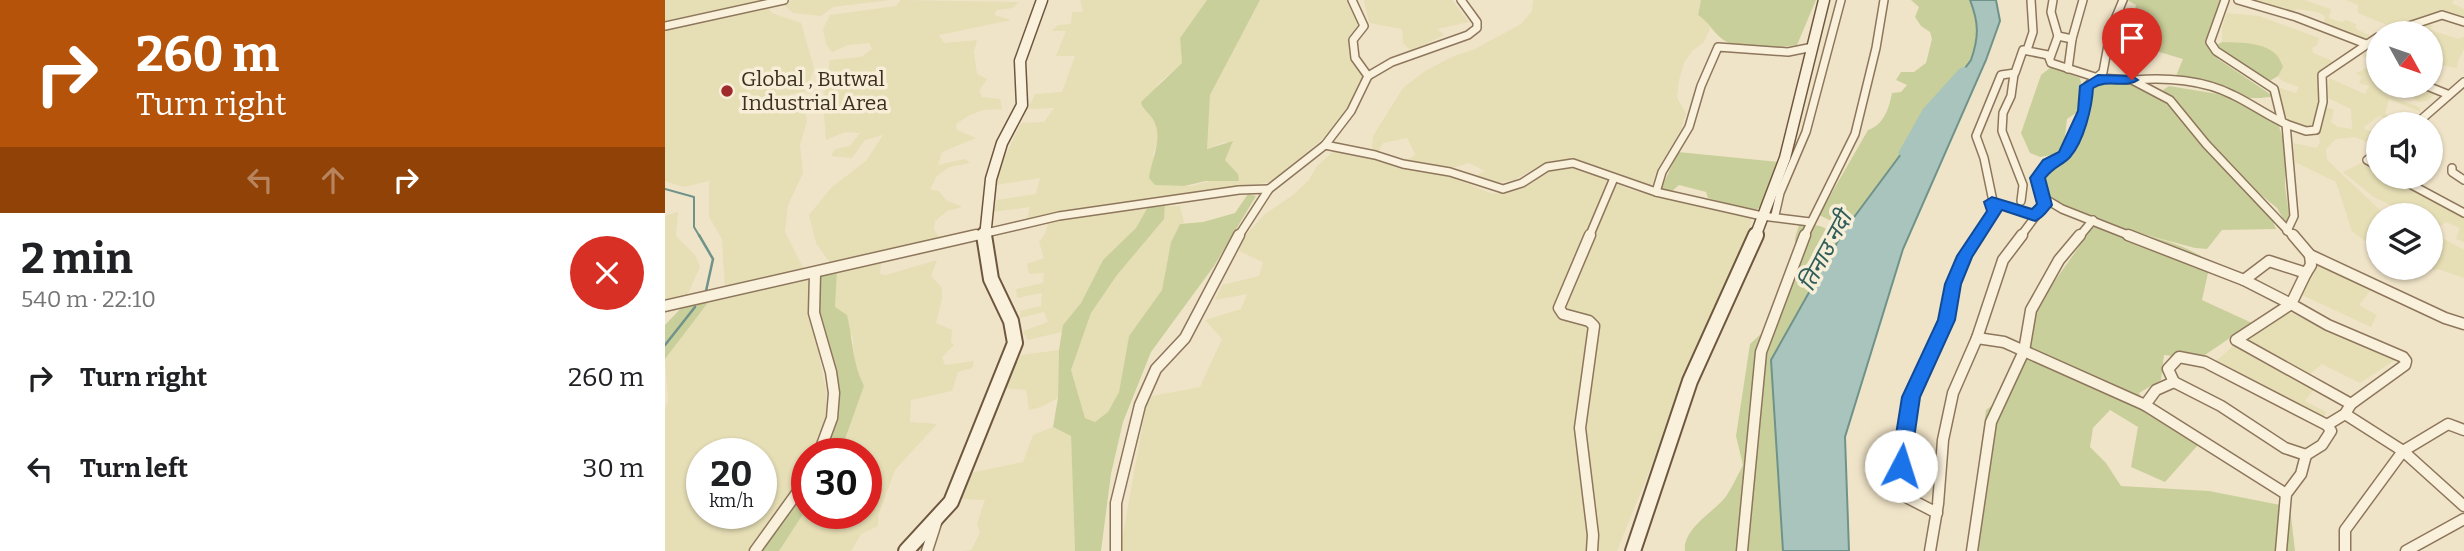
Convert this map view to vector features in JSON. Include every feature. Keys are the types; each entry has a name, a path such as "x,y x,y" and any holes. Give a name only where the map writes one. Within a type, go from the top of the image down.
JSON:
{"street":[{"path":"665,26 784,0"},
{"path":"907,551 951,502 1015,343 1011,321 991,279 984,232 991,179 1002,143 1022,104 1020,61 1042,0"},
{"path":"1352,0 1364,26 1353,40 1355,58 1368,76"},
{"path":"1116,551 1116,503 1140,405 1156,369 1185,338 1242,230 1269,189 1325,145 1351,111 1368,76 1392,62 1468,35 1477,28 1477,22 1461,0"},
{"path":"1769,216 1824,0"},
{"path":"1633,551 1690,381 1806,132 1841,0"},
{"path":"1742,551 1762,352 1810,222 1854,134 1876,48 1884,0"},
{"path":"2027,50 2033,32 2031,0"},
{"path":"2050,58 2058,36 2052,12 2053,0"},
{"path":"2068,69 2072,39 2078,25 2076,16 2083,0"},
{"path":"1930,551 1937,513 1943,440 1953,393 1977,338 2003,260 2044,205 2037,178 2048,163 2065,155 2085,111 2087,86 2103,72 2111,29 2123,0"},
{"path":"2225,0 2210,42 2216,51 2274,89 2284,123 2294,216 2287,231"},
{"path":"2238,0 2297,17 2365,44"},
{"path":"2424,21 2442,15 2464,22"},
{"path":"2058,36 2072,39"},
{"path":"2021,201 2023,185 2002,131 2003,113 2011,96 2014,74 2023,50 2044,53 2051,63 2098,78 2154,79 2206,86 2228,92 2255,110 2306,131 2316,130 2323,102 2322,75 2365,44"},
{"path":"1657,191 1662,172 1689,127 1701,86 1718,47 1788,52 1813,47"},
{"path":"1937,513 1906,497 1903,491 1901,466 1904,430 1911,397 1946,320 1953,284 1965,256 1995,211 1985,158 1976,136 2001,75 2014,74"},
{"path":"2132,80 2170,100 2206,144 2277,216 2310,255 2445,318 2464,324"},
{"path":"2428,112 2464,82"},
{"path":"2443,92 2447,94"},
{"path":"1325,145 1375,155 1403,164 1450,172 1497,189 1513,187 1547,167 1565,163 1583,165 1657,191 1769,216 1810,222"},
{"path":"2452,168 2452,172 2464,180"},
{"path":"1592,551 1592,523 1580,428 1594,326 1589,321 1563,314 1559,308 1615,178"},
{"path":"665,306 815,274 1059,216 1240,190 1269,189"},
{"path":"2419,189 2464,213"},
{"path":"2042,197 2062,209 2245,280 2406,361 2405,365 2327,425"},
{"path":"1992,202 2035,216"},
{"path":"1972,551 1991,422 2024,351 2028,322 2040,293 2059,260 2093,220"},
{"path":"2310,255 2311,265 2291,304 2236,340 2348,409 2403,451 2464,506"},
{"path":"2245,280 2269,261 2306,273"},
{"path":"815,274 814,313 834,393 832,418 825,438"},
{"path":"1977,338 2004,342 2145,405 2286,494"},
{"path":"2281,551 2286,494 2301,474 2306,455 2322,445 2331,431 2327,425 2205,362 2179,357 2168,369 2174,382 2221,405 2285,448 2306,455"},
{"path":"2145,405 2156,390 2174,382"},
{"path":"2345,551 2345,530 2403,451 2448,424 2464,430"},
{"path":"755,551 791,501"},
{"path":"927,551 937,519"},
{"path":"2406,551 2464,519"}],"shaded area":[{"path":"665,0 764,0 665,23"},
{"path":"890,0 833,7 821,16 793,13 781,2"},
{"path":"901,0 1018,2 1013,8 997,10 994,15 1011,20 939,35 944,43 977,40 974,52 977,74 987,79 979,91 982,97 1000,99 1002,109 983,110 956,124 957,130 976,138 942,152 938,165 965,159 970,163 949,167 937,176 930,189 939,191 946,200 962,207 947,211 935,221 934,229 940,239 833,267 816,243 809,215 832,187 866,161 883,135 865,140 852,158 831,156 835,149 850,146 860,133 845,132 826,140 823,102 830,60 861,57 872,49 869,43 848,45 832,52 826,44 823,29 830,15 896,6"},
{"path":"1080,0 1207,0 1180,38 1182,63 1158,84 1143,109 1153,118 1160,136 1153,154 1155,185 1191,186 1238,174 1225,160 1232,145 1225,142 1206,149 1210,95 1260,0 1349,0 1362,26 1350,39 1364,75 1341,120 1324,138 1270,182 1027,219 1030,207 993,212 997,200 1036,194 1040,178 996,185 997,173 1021,123 1044,122 1054,108 1028,109 1035,94 1062,92 1075,56 1056,56 1066,31 1052,31 1058,25 1071,24 1072,12 1083,12"},
{"path":"1364,0 1452,0 1469,22 1437,29 1444,35 1411,51 1403,43 1402,29 1369,23"},
{"path":"1533,0 1701,0 1698,15 1706,20 1710,29 1704,42 1692,51 1684,63 1677,98 1686,113 1681,130 1658,168 1651,188 1573,160 1543,164 1514,180 1490,184 1472,178 1485,171 1469,163 1448,169 1404,160 1415,154 1407,138 1383,143 1378,153 1372,148 1373,136 1403,88 1425,71 1475,49 1521,24 1532,11"},
{"path":"2243,0 2304,0 2331,9 2329,18 2341,22 2347,20 2357,25 2355,27 2358,30 2366,33 2366,39 2363,41 2323,25 2325,16 2317,12 2296,9 2293,15"},
{"path":"2346,0 2454,0 2452,3 2464,9 2464,22 2438,13 2415,21 2377,21 2358,13 2358,5"},
{"path":"766,6 772,13 801,23 814,68 806,91 784,96 786,103 804,100 807,121 800,145 803,173 788,205 785,232 806,273 725,289 722,239 709,217 709,181 684,187 665,181 665,29"},
{"path":"2227,13 2259,16 2319,38 2317,45 2312,48 2313,53 2333,61 2318,76 2318,104 2312,130 2286,123 2282,103 2274,86 2296,93 2299,87 2282,81 2278,76 2283,67 2281,60 2262,46 2222,42 2222,27"},
{"path":"2443,34 2458,39 2464,37 2464,49 2457,68 2443,66"},
{"path":"2366,68 2366,85 2359,83 2362,77 2356,73"},
{"path":"2329,78 2365,94 2366,92 2366,98 2394,98 2419,107 2421,112 2389,99 2386,112 2366,112 2366,126 2363,128 2366,129 2366,142 2355,137 2336,139 2326,149 2327,160 2372,203 2366,203 2366,242 2352,231 2336,182 2295,162 2293,143 2317,148 2320,142 2318,132 2323,106 2334,110 2331,122 2338,127 2352,129 2351,109 2328,98"},
{"path":"2414,98 2430,98 2427,101 2418,102"},
{"path":"1334,151 1382,159 1398,168 1443,174 1493,194 1511,190 1561,165 1578,168 1631,190 1752,216 1741,266 1680,395 1617,551 1120,551 1146,406 1152,396 1200,387 1222,339 1205,320 1241,309 1247,294 1215,300 1222,285 1259,276 1263,262 1239,251 1243,238 1264,215 1309,180 1317,166"},
{"path":"2363,162 2366,163 2366,189 2415,189 2440,203 2386,203 2374,197 2343,172"},
{"path":"2443,204 2464,216 2464,242 2456,239 2460,228 2446,222 2443,224"},
{"path":"1165,206 1180,206 1184,223 1180,224 1171,242 1162,290 1129,336 1119,392 1108,412 1095,422 1085,418 1071,370 1091,313 1117,275 1164,219"},
{"path":"1148,207 1136,228 1103,260 1081,303 1063,325 1062,332 1027,340 1023,331 1048,322 1044,312 1020,318 1020,311 1041,306 1042,293 1017,298 1016,289 1043,283 1044,273 1029,274 1027,264 1044,258 1039,242 1045,234 1049,220 1099,211"},
{"path":"678,212 676,236 695,255 700,267 686,298 665,303 665,216"},
{"path":"2443,239 2464,250 2464,278 2443,271"},
{"path":"937,260 931,276 942,288 936,323 952,330 951,342 954,345 942,357 945,365 974,361 972,368 958,372 952,391 911,400 910,422 937,424 895,470 882,505 882,438 845,438 864,386 854,367 853,338 835,307 837,271 881,261 880,274 886,275"},
{"path":"2319,260 2374,286 2359,305 2377,315 2371,327 2302,295 2309,275"},
{"path":"808,277 808,300 826,391 826,418 819,438 791,438 791,495 785,505 777,515 777,438 686,438 686,529 766,529 749,551 665,551 665,409 668,400 665,359 710,300"},
{"path":"2287,311 2395,360 2360,383 2322,364 2307,377 2244,341"},
{"path":"2235,344 2315,388 2305,401 2326,412 2323,421 2214,363"},
{"path":"1059,350 1058,398 1029,410 1026,390 1004,388 1009,376 1021,355"},
{"path":"1053,427 1071,436 1075,551 964,551 971,550 980,533 977,524 985,500 961,499 971,473 1023,462 1033,435"},
{"path":"793,529 872,529 861,534 851,551 779,551"}],"green space":[{"path":"1207,0 1260,0 1210,95 1207,149 1233,141 1225,160 1238,174 1239,181 1206,181 1184,186 1155,185 1149,178 1157,142 1156,128 1141,102 1182,63 1180,38"},
{"path":"1701,0 1816,0 1797,45 1748,48 1721,38 1698,15"},
{"path":"1911,0 1970,0 1977,30 1974,52 1971,60 1846,228 1819,215 1868,130 1874,128 1885,115 1892,93 1901,92 1907,85 1896,80 1901,72 1914,72 1926,63 1932,39 1930,32 1921,26 1915,17 1919,7"},
{"path":"2127,0 2222,0 2206,41 2218,59 2273,96 2250,98 2173,83 2183,59 2132,44 2130,48 2112,46 2116,42 2122,42 2133,21 2121,17 2123,11 2134,13 2136,5"},
{"path":"2222,42 2249,43 2266,48 2274,52 2283,67 2278,76 2268,82 2217,50 2217,45"},
{"path":"2051,67 2080,78 2084,95 2079,111 2067,119 2063,153 2040,157 2030,153 2021,133 2041,75"},
{"path":"2111,81 2136,86 2165,101 2270,215 2276,229 2222,230 2207,249 2195,248 2086,219 2049,200 2041,178 2075,148 2085,121 2093,84"},
{"path":"2169,86 2224,95 2278,123 2286,149 2285,187 2290,221 2285,222 2277,208 2170,103 2163,90"},
{"path":"1678,152 1779,162 1761,207 1753,211 1708,198 1706,192 1679,185 1671,192 1661,189"},
{"path":"1248,194 1256,196 1214,266 1151,352 1123,422 1111,474 1101,551 1075,551 1071,436 1053,427 1058,398 1059,350 1063,325 1081,303 1103,260 1136,228 1148,207 1165,206 1164,219 1117,275 1091,313 1071,370 1085,418 1095,422 1108,412 1119,392 1129,336 1162,290 1171,242 1180,224 1203,222 1235,213"},
{"path":"1800,222 1820,226 1841,235 1771,360 1783,551 1685,551 1685,543 1694,527 1727,495 1743,465 1736,436 1750,344 1772,324 1797,271 1795,238"},
{"path":"2093,227 2159,239 2192,251 2217,269 2208,273 2202,300 2252,323 2199,359 2164,355 2161,380 2139,393 2147,408 2198,445 2165,482 2131,467 2138,427 2110,410 2093,428 2090,447 2106,463 2121,486 2209,491 2290,507 2295,551 1967,551 1986,410 1997,402 2018,361 2032,313"},
{"path":"837,271 835,307 847,315 855,360 864,386 845,438 828,438 836,412 818,314 818,275"},
{"path":"710,300 665,359 665,325 686,303"},
{"path":"791,508 791,529 793,529 779,551 758,551 777,529"}],"water":[{"path":"1970,0 1996,0 2000,21 1986,60 1903,249 1845,437 1849,551 1783,551 1771,360 1843,232 1971,60 1977,30"}],"waterway":[{"name":"तिनाउ नदी","path":"1906,153 1928,112 1965,71"},
{"path":"665,189 694,197 694,227 700,237"},
{"path":"699,235 713,259 706,291"},
{"path":"665,345 695,307"}],"place":[{"name":"Global , Butwal Industrial Area","path":"727,91"}],"route":[{"path":"1901,466 1904,430 1911,397 1946,320 1953,284 1965,256 1995,211 1992,202 2035,216 2044,205 2037,178 2048,163 2065,155 2085,111 2087,86 2098,78 2132,80"}]}
